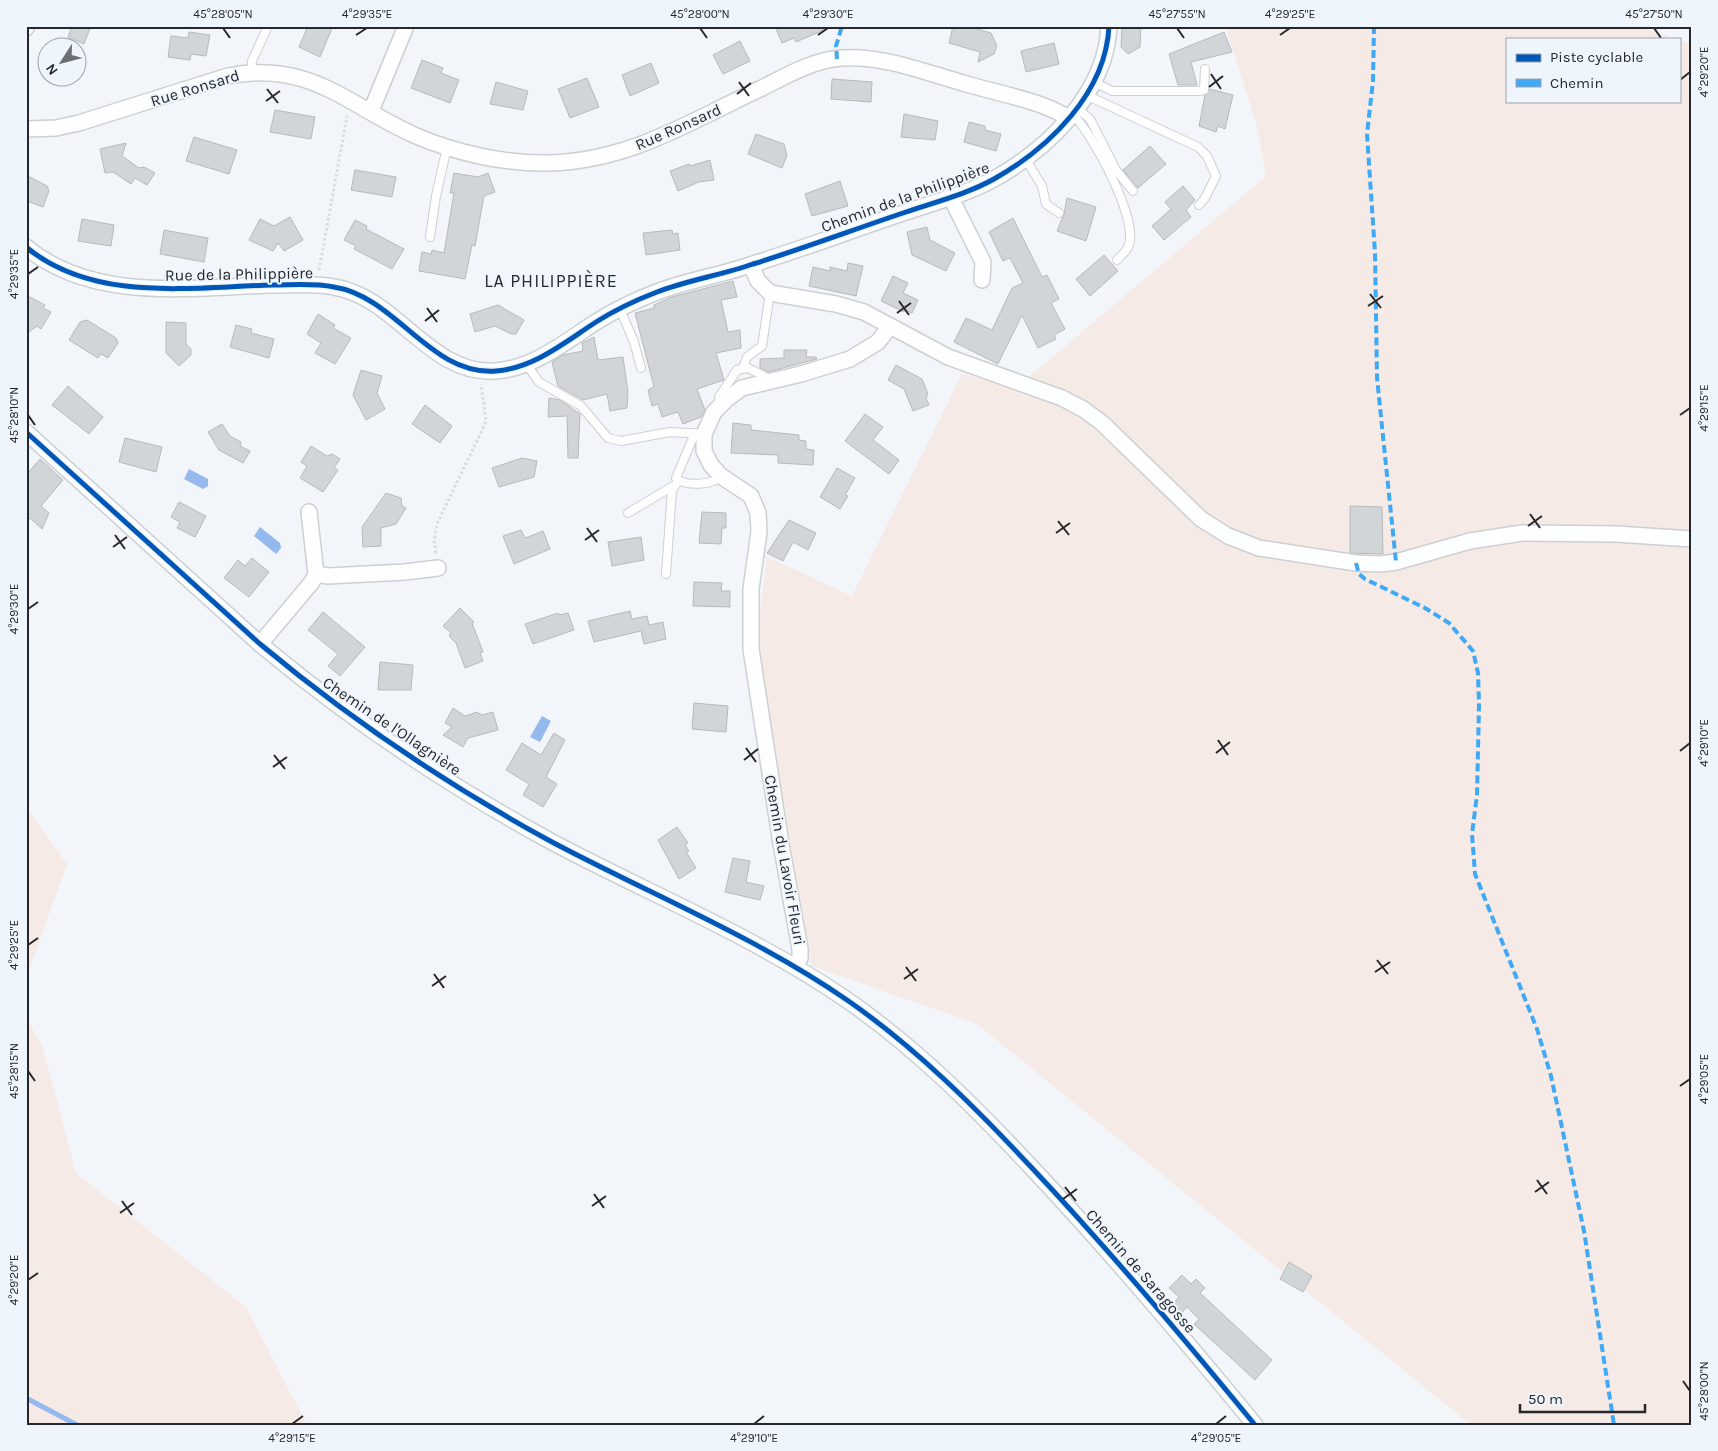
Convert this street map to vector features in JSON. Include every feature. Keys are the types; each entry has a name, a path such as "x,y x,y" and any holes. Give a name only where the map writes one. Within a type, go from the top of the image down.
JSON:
{"street":[{"path":"371,111 406,26"},
{"name":"Chemin de la Philippière","path":"620,309 657,292 751,265 992,180 1025,158 1072,114 1094,82 1108,45 1109,26"},
{"name":"Rue Ronsard","path":"26,129 56,128 79,123 228,76 251,72 293,76 316,83 416,136 483,156 548,163 583,160 617,154 658,140 789,75 814,64 840,58 868,58 904,66 1072,114"},
{"name":"Chemin de la Philippière","path":"950,196 983,262 982,280"},
{"name":"Rue de la Philippière","path":"26,247 40,258 63,270 88,280 113,285 143,287 318,285 350,290 383,308 437,353 455,363 483,371 509,370 527,365 620,309"},
{"path":"751,265 758,281 770,292 836,304 864,312 948,357 1062,398 1083,409 1102,423 1201,519 1228,536 1260,548 1356,563 1380,564 1396,562 1470,541 1522,533 1625,535 1692,539"},
{"path":"699,434 722,404 742,388 801,374 850,359 878,342 890,326"},
{"name":"Chemin de l'Ollagnière","path":"26,432 260,644 369,728 472,795 552,842 796,966"},
{"name":"Chemin du Lavoir Fleuri","path":"699,434 704,452 711,465 721,476 751,496 758,513 759,532 751,589 751,649 781,844 800,949 800,958 796,966"},
{"path":"260,644 312,582 316,574 308,512"},
{"path":"316,574 328,576 405,572 438,568"},
{"name":"Chemin de Saragosse","path":"796,966 856,1006 901,1041 943,1078 1096,1235 1147,1293 1255,1425"}],"lane":[{"path":"251,72 252,61 268,26"},
{"path":"1094,82 1112,91 1199,91 1204,90 1206,86 1205,69"},
{"path":"1086,95 1203,151 1216,176 1205,198 1199,205"},
{"path":"1072,114 1090,119 1116,170 1133,191"},
{"path":"1072,114 1084,127 1125,204 1130,233 1129,245 1117,260"},
{"path":"430,237 436,196 447,146"},
{"path":"1025,158 1042,186 1046,204 1059,213"},
{"path":"722,404 719,397 733,375 743,368 744,360 762,346 770,292"},
{"path":"620,309 632,336 641,368"},
{"path":"527,365 539,382 581,406 608,438 621,441 660,433 699,434 676,474 666,574"},
{"path":"743,368 764,376 767,381"},
{"path":"628,513 676,483 710,483 721,476"}],"path":[{"path":"318,285 319,267 351,100"},
{"path":"438,568 434,541 437,524 486,421 481,384 483,371"}],"shaded area":[{"path":"1225,26 1639,26 1673,38 1506,38 1506,102 1680,102 1680,40 1692,43 1692,1425 1471,1425 977,1024 812,966 755,648 767,557 852,596 962,374 1016,388 1266,176 1257,126"},
{"path":"26,807 67,864 26,978"},
{"path":"26,1017 43,1048 76,1173 246,1307 307,1425 26,1425"}],"water":[{"path":"189,469 208,479 208,486 203,489 184,479"},
{"path":"260,527 280,543 281,548 276,554 254,536"},
{"path":"542,716 551,721 540,742 530,737"}],"building":[{"path":"72,26 91,26 86,38 68,37"},
{"path":"308,26 333,26 320,57 299,47"},
{"path":"775,26 833,26 796,42 794,38 782,43"},
{"path":"953,26 967,26 991,33 997,46 994,54 978,62 980,52 949,43"},
{"path":"1122,26 1141,26 1140,47 1128,54 1121,47"},
{"path":"189,32 210,35 206,56 191,54 190,60 168,57 171,36 188,38"},
{"path":"1224,32 1232,52 1191,62 1197,85 1178,85 1169,54"},
{"path":"740,41 750,61 723,74 713,55"},
{"path":"1054,43 1059,64 1026,72 1021,51"},
{"path":"422,60 443,68 441,73 459,80 450,103 411,88"},
{"path":"651,63 659,83 630,96 622,75"},
{"path":"587,78 599,107 570,118 558,89"},
{"path":"832,79 872,82 871,102 831,99"},
{"path":"496,82 528,91 523,110 490,104"},
{"path":"1210,89 1233,95 1225,129 1218,126 1216,132 1199,126 1205,95"},
{"path":"275,110 315,117 311,139 270,132"},
{"path":"904,114 938,121 935,140 901,137"},
{"path":"969,122 985,126 985,130 1001,134 996,151 964,142"},
{"path":"756,134 784,144 787,155 782,168 748,154"},
{"path":"194,137 237,150 229,174 186,161"},
{"path":"126,143 122,156 139,168 144,167 155,173 147,185 135,178 131,184 113,172 105,173 100,149"},
{"path":"1150,146 1166,164 1138,188 1123,170"},
{"path":"710,160 714,180 699,182 678,191 670,171 689,164 690,166"},
{"path":"355,170 396,177 392,197 351,190"},
{"path":"454,173 478,177 488,173 495,192 484,196 475,246 472,245 465,279 419,271 422,252 431,254 432,250 444,253 454,193 450,193"},
{"path":"26,175 47,186 49,191 43,207 26,201"},
{"path":"840,181 848,206 812,216 805,194"},
{"path":"1183,186 1195,200 1186,210 1191,217 1164,240 1152,226 1171,209 1165,202"},
{"path":"1067,198 1096,207 1086,241 1057,231 1064,214"},
{"path":"290,217 303,240 284,251 278,243 273,251 249,240 260,219 274,226"},
{"path":"1013,218 1042,277 1047,275 1059,299 1051,303 1065,329 1054,335 1056,339 1038,348 1022,315 998,364 954,342 966,318 992,330 1012,288 1023,283 1010,258 1003,261 989,232"},
{"path":"82,219 114,225 111,246 78,241"},
{"path":"355,220 367,226 366,229 404,249 392,269 354,249 356,246 344,240"},
{"path":"927,227 930,240 955,253 946,271 912,255 907,232"},
{"path":"164,230 208,238 204,262 160,254"},
{"path":"672,230 673,234 678,233 680,250 646,255 643,233"},
{"path":"1104,255 1118,271 1090,296 1076,279"},
{"path":"848,263 863,266 856,296 809,286 813,267 830,271 830,267 847,271"},
{"path":"893,276 908,283 903,293 918,300 912,313 905,310 904,312 881,301"},
{"path":"733,281 737,297 721,300 728,332 740,330 741,348 716,353 724,380 697,389 705,410 701,417 683,424 678,412 662,417 658,404 652,406 648,390 654,387 635,313 654,308 654,305 672,297"},
{"path":"26,295 45,305 43,308 51,312 41,329 37,326 26,334"},
{"path":"498,305 524,320 516,334 511,334 495,326 475,332 470,314"},
{"path":"318,314 335,325 333,328 351,338 335,364 315,353 321,343 307,334"},
{"path":"87,320 116,338 118,343 108,358 101,354 98,358 69,340 80,322"},
{"path":"166,322 186,323 186,344 191,349 191,355 179,366 166,353"},
{"path":"236,325 252,329 251,333 274,339 269,358 230,347"},
{"path":"594,337 598,360 623,357 628,392 627,408 610,411 607,394 583,400 558,386 552,362 563,355 583,351 582,343"},
{"path":"784,350 807,350 806,357 816,357 817,359 768,372 760,368 760,359 784,358"},
{"path":"896,365 922,379 928,394 926,398 929,405 913,411 904,389 888,380"},
{"path":"361,370 382,376 377,393 385,409 366,420 353,395"},
{"path":"68,386 103,417 89,434 52,405"},
{"path":"549,398 560,400 580,414 578,458 568,458 567,416 548,417"},
{"path":"425,405 452,426 440,443 412,424"},
{"path":"865,414 883,427 873,440 899,460 889,474 845,441"},
{"path":"733,423 751,425 751,430 799,435 799,440 806,441 806,449 814,450 813,465 778,463 778,455 731,453"},
{"path":"222,424 230,436 241,442 240,446 250,451 243,463 219,450 208,432"},
{"path":"125,438 162,447 156,472 119,462"},
{"path":"311,446 327,456 332,454 340,459 334,468 338,470 323,492 300,478 307,466 301,462"},
{"path":"522,458 537,461 534,477 499,487 492,468"},
{"path":"40,459 63,480 41,506 49,513 42,529 30,518 26,523 26,475"},
{"path":"837,468 855,478 845,495 848,496 840,509 820,497"},
{"path":"386,493 401,498 402,506 406,508 396,524 381,528 381,546 363,547 362,527"},
{"path":"179,502 206,516 195,537 177,528 180,522 171,517"},
{"path":"1350,506 1382,507 1383,554 1350,553"},
{"path":"702,512 726,513 726,528 722,528 721,544 699,543"},
{"path":"789,520 816,533 808,550 793,542 783,561 767,553"},
{"path":"521,530 525,538 543,531 550,549 514,564 503,536"},
{"path":"641,537 644,560 612,566 608,542"},
{"path":"252,558 269,572 249,597 224,578 238,560 245,566"},
{"path":"694,582 722,583 721,591 730,591 730,607 693,606"},
{"path":"460,608 474,622 472,623 483,652 480,653 483,661 465,668 456,643 449,636 451,633 443,626"},
{"path":"630,611 632,619 647,616 649,625 663,622 666,639 644,644 641,631 594,642 588,621"},
{"path":"323,612 365,647 340,676 328,666 338,654 308,630"},
{"path":"558,613 559,615 568,613 574,630 533,644 525,624"},
{"path":"380,662 413,665 411,690 378,690"},
{"path":"694,703 728,706 726,732 692,729"},
{"path":"453,708 465,716 477,712 482,715 493,712 498,730 468,738 463,747 443,735 452,727 445,723"},
{"path":"554,733 565,740 546,777 557,784 543,807 523,795 529,784 506,770 522,743 541,755"},
{"path":"677,827 688,843 685,845 689,851 686,852 696,868 679,879 658,840"},
{"path":"733,858 750,861 746,882 764,886 760,900 725,892"},
{"path":"1289,1262 1312,1276 1303,1292 1280,1279"},
{"path":"1182,1275 1191,1284 1196,1279 1205,1288 1200,1293 1272,1360 1255,1380 1194,1324 1199,1319 1187,1307 1178,1317 1169,1308 1179,1297 1169,1288"}],"waterway":[{"path":"26,1398 77,1425"}],"marked path":[{"path":"837,59 836,46 842,26"},
{"path":"1374,26 1373,81 1367,134 1375,253 1377,378 1396,562"},
{"path":"1356,563 1359,574 1365,579 1425,608 1449,623 1473,651 1478,673 1479,705 1477,795 1472,834 1475,874 1537,1029 1551,1076 1584,1231 1614,1425"}],"cycle path":[{"path":"26,247 53,265 82,277 112,284 176,289 272,285 319,285 334,287 356,294 377,305 432,349 452,361 473,369 496,371 510,369 549,353 611,313 657,292 792,252 962,193 994,179 1035,151 1054,135 1071,116 1086,96 1098,74 1105,51 1109,26"},
{"path":"26,432 260,644 365,725 438,775 552,842 701,916 812,977 847,1000 897,1038 966,1100 1061,1199 1145,1294 1255,1425"}],"district":[{"name":"LA PHILIPPIÈRE","path":"551,281"}]}
